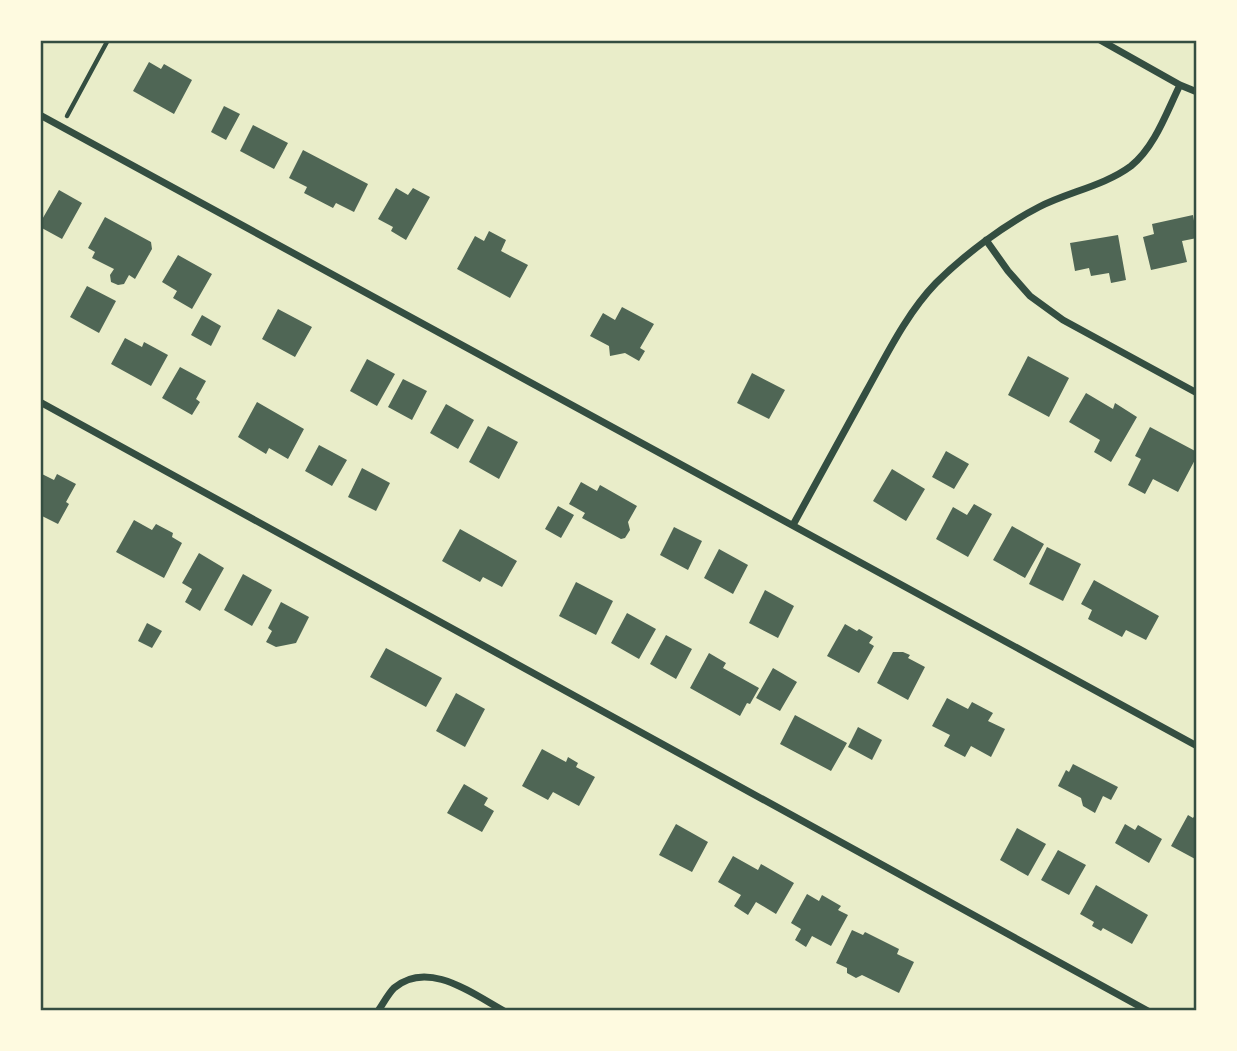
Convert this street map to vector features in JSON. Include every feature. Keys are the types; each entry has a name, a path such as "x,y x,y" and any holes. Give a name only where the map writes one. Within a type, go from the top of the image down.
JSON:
{"street":[{"path":"1100,40 1197,92"},
{"path":"793,525 880,367 908,320 935,285 986,240 1039,207 1105,180 1131,165 1148,147 1180,85"},
{"path":"40,126 43,116 1197,746"},
{"path":"986,240 1030,296 1063,320 1197,393"},
{"path":"40,402 1148,1011"},
{"path":"378,1011 393,989 416,976 440,978 504,1011"}],"path":[{"path":"62,127 108,40"}],"building":[{"path":"149,62 161,69 164,64 192,80 174,114 133,91"},
{"path":"224,106 240,114 226,140 211,132"},
{"path":"253,125 288,143 274,169 240,151"},
{"path":"303,150 368,184 354,212 336,203 333,208 304,193 307,187 289,178"},
{"path":"396,188 408,195 413,188 430,197 406,240 391,231 393,227 378,219"},
{"path":"59,190 82,203 62,239 40,227"},
{"path":"1193,215 1197,238 1182,241 1187,262 1151,270 1143,237 1154,234 1152,224"},
{"path":"105,217 151,242 152,249 135,279 129,275 124,284 111,282 110,275 114,269 92,258 95,252 88,248"},
{"path":"489,231 506,240 501,251 528,265 510,298 457,269 475,236 484,241"},
{"path":"1118,235 1126,280 1111,283 1109,273 1091,276 1089,268 1075,271 1070,243"},
{"path":"178,255 212,274 192,309 173,298 177,291 162,282"},
{"path":"87,286 116,301 99,333 70,317"},
{"path":"622,307 654,324 640,348 645,351 639,361 625,353 610,356 609,346 590,336 603,313 615,320"},
{"path":"278,309 312,327 295,357 262,339"},
{"path":"202,315 221,326 211,346 191,335"},
{"path":"125,338 142,347 144,342 168,355 151,386 111,364"},
{"path":"1028,356 1069,378 1049,417 1008,395"},
{"path":"367,359 395,374 377,406 350,391"},
{"path":"180,367 206,381 196,399 200,402 192,415 162,398"},
{"path":"752,373 785,390 769,419 737,403"},
{"path":"403,379 427,391 412,420 388,407"},
{"path":"1086,393 1113,409 1115,403 1137,417 1111,462 1094,452 1100,440 1069,422"},
{"path":"257,402 304,429 288,459 269,448 266,454 238,437"},
{"path":"446,404 474,420 458,449 430,433"},
{"path":"488,426 518,442 499,479 469,462"},
{"path":"1150,427 1197,452 1178,492 1153,479 1145,494 1128,485 1141,459 1135,456"},
{"path":"319,445 347,460 332,486 305,471"},
{"path":"946,451 969,464 954,489 932,477"},
{"path":"362,468 390,483 376,511 348,497"},
{"path":"892,469 925,489 906,521 873,501"},
{"path":"40,473 54,480 57,474 76,484 58,524 40,515"},
{"path":"581,482 597,491 600,485 637,506 628,522 630,530 625,538 621,539 582,518 585,513 569,504"},
{"path":"974,504 992,514 968,557 936,539 953,507 967,515"},
{"path":"558,506 574,515 561,538 545,529"},
{"path":"134,520 152,530 156,524 173,533 172,537 182,543 164,578 116,552"},
{"path":"1012,526 1044,544 1025,578 993,560"},
{"path":"674,527 702,541 688,570 660,555"},
{"path":"460,529 517,561 502,587 483,577 480,582 442,561"},
{"path":"1047,547 1081,564 1063,601 1029,584"},
{"path":"719,549 748,565 733,594 704,578"},
{"path":"199,553 224,568 200,611 185,602 192,589 182,583"},
{"path":"243,574 272,590 252,626 224,610"},
{"path":"1094,580 1159,616 1146,640 1126,630 1122,637 1088,619 1092,610 1081,604"},
{"path":"576,582 613,601 596,635 559,616"},
{"path":"765,590 794,606 778,638 749,623"},
{"path":"281,602 309,617 296,643 276,647 266,642 272,631 268,628"},
{"path":"627,613 656,629 639,659 611,643"},
{"path":"147,623 162,631 152,648 138,641"},
{"path":"845,624 873,637 869,643 874,646 859,673 827,656"},
{"path":"666,635 692,649 676,679 650,664"},
{"path":"386,648 442,678 426,707 370,677"},
{"path":"893,652 910,655 908,658 925,667 908,700 877,683"},
{"path":"709,653 726,663 723,668 759,688 740,716 690,688"},
{"path":"773,668 797,682 780,711 756,698"},
{"path":"456,693 485,709 465,747 436,731"},
{"path":"947,698 968,709 972,702 993,713 988,721 1005,729 991,757 971,746 965,757 944,746 950,735 932,726"},
{"path":"795,715 847,743 831,771 780,744"},
{"path":"858,727 882,740 872,760 848,747"},
{"path":"542,749 566,762 568,757 578,763 576,767 595,777 579,806 553,792 548,800 522,786"},
{"path":"1073,764 1118,787 1111,800 1103,796 1095,813 1083,806 1081,798 1058,786 1066,770 1069,772"},
{"path":"464,784 488,798 484,805 494,811 482,832 447,813"},
{"path":"1197,812 1197,860 1171,846 1188,815 1193,818"},
{"path":"676,824 708,842 692,872 659,855"},
{"path":"1125,824 1135,830 1138,825 1162,839 1149,863 1115,843"},
{"path":"1017,828 1046,844 1028,876 1000,860"},
{"path":"1058,850 1086,865 1069,895 1041,880"},
{"path":"733,856 758,870 761,864 794,883 776,914 756,902 748,915 734,906 741,895 718,882"},
{"path":"1096,885 1148,915 1132,944 1103,928 1101,931 1092,926 1094,922 1080,914"},
{"path":"807,894 819,901 822,895 841,906 838,910 848,915 831,946 812,936 806,947 795,940 801,929 791,923"},
{"path":"852,930 863,935 865,932 899,949 897,954 914,962 899,993 862,975 856,978 847,973 847,968 836,963"}]}
